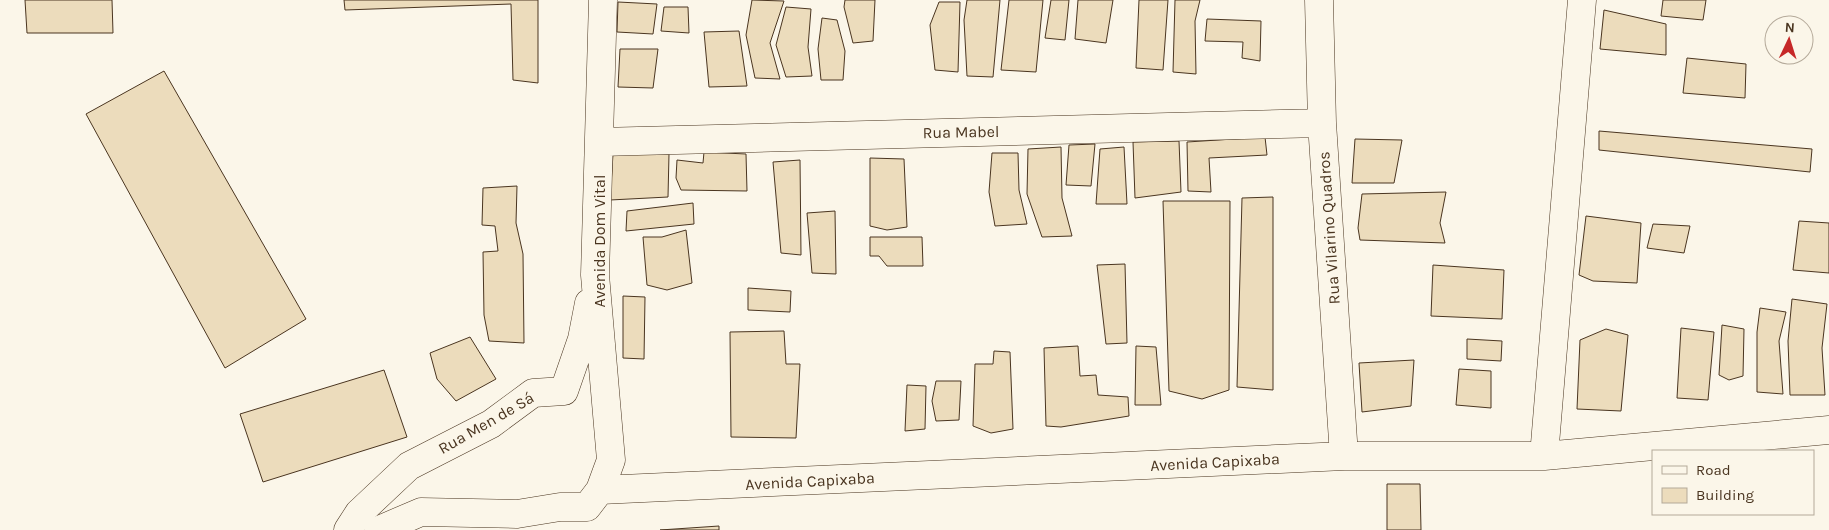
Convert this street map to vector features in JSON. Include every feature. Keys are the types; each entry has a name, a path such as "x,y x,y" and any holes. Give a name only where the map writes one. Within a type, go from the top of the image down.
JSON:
{"street":[{"name":"Avenida Dom Vital","path":"379,530 421,512 518,514 560,507 587,507 600,490 611,460 595,274 603,0"},
{"name":"Rua Vilarino Quadros","path":"1319,0 1322,123 1344,456"},
{"path":"1544,456 1582,0"},
{"name":"Rua Mabel","path":"599,142 1322,123"},
{"name":"Rua Men de Sá","path":"348,530 359,514 409,466 491,424 533,393 564,392 582,339 595,274"},
{"name":"Avenida Capixaba","path":"600,490 1344,456 1544,456 1829,430"}],"building":[{"path":"25,0 112,0 113,33 27,33"},
{"path":"344,0 538,0 538,83 513,80 511,4 345,10"},
{"path":"752,0 784,1 770,43 780,79 755,78 746,35"},
{"path":"845,0 875,0 873,41 853,43 844,7"},
{"path":"967,0 1000,0 993,77 967,76 964,20"},
{"path":"1009,0 1043,0 1036,72 1001,70"},
{"path":"1051,0 1069,0 1065,40 1045,38"},
{"path":"1078,0 1113,0 1106,43 1075,39"},
{"path":"1139,0 1168,0 1163,70 1136,68"},
{"path":"1175,0 1200,0 1195,21 1196,74 1173,72"},
{"path":"1663,0 1706,0 1703,20 1661,16"},
{"path":"618,2 657,4 653,34 617,32"},
{"path":"939,2 960,2 958,72 935,70 930,25"},
{"path":"664,7 688,7 689,33 661,31"},
{"path":"786,7 811,9 808,47 812,76 786,77 776,45"},
{"path":"1604,10 1666,24 1666,55 1600,49"},
{"path":"822,18 837,20 845,51 843,80 821,80 818,49"},
{"path":"1207,19 1261,21 1260,61 1242,58 1243,42 1205,41"},
{"path":"739,31 747,86 709,87 704,32"},
{"path":"620,49 658,49 653,88 618,87"},
{"path":"1687,58 1746,64 1745,98 1683,93"},
{"path":"164,71 306,319 225,368 86,114"},
{"path":"1599,131 1812,149 1810,172 1599,150"},
{"path":"1265,137 1267,155 1209,158 1211,192 1188,191 1187,142"},
{"path":"1355,139 1402,140 1394,183 1352,183"},
{"path":"1179,141 1181,192 1135,198 1133,142"},
{"path":"1095,144 1091,186 1066,185 1069,145"},
{"path":"1061,147 1062,198 1072,236 1042,237 1027,194 1028,149"},
{"path":"1124,147 1127,204 1096,204 1100,149"},
{"path":"704,152 746,154 747,191 681,190 676,178 677,160 703,163"},
{"path":"992,153 1018,153 1019,190 1027,224 995,226 989,192"},
{"path":"613,154 669,154 668,197 610,200"},
{"path":"870,158 904,159 907,227 887,230 870,226"},
{"path":"800,160 801,255 781,253 773,162"},
{"path":"517,186 516,223 523,254 524,343 489,341 484,315 483,252 498,251 495,226 482,225 483,188"},
{"path":"1446,192 1440,223 1445,243 1360,240 1358,228 1362,194"},
{"path":"1273,197 1273,390 1237,387 1242,198"},
{"path":"1163,201 1230,201 1229,390 1202,399 1169,391"},
{"path":"693,203 694,224 626,231 627,211"},
{"path":"835,211 836,274 812,273 807,213"},
{"path":"1586,216 1641,223 1637,283 1593,281 1579,275"},
{"path":"1799,221 1829,223 1829,273 1793,270"},
{"path":"1653,224 1690,226 1684,253 1647,248"},
{"path":"686,230 692,283 667,290 647,285 643,237 662,237"},
{"path":"870,237 922,237 923,266 887,266 879,256 870,256"},
{"path":"1125,264 1127,343 1106,344 1097,265"},
{"path":"1433,265 1504,270 1502,319 1431,316"},
{"path":"748,288 791,291 790,312 748,310"},
{"path":"623,296 645,297 644,359 623,358"},
{"path":"1792,299 1827,304 1822,348 1825,395 1790,395 1788,341"},
{"path":"1760,308 1786,312 1779,341 1783,394 1757,392 1757,332"},
{"path":"1722,325 1744,329 1743,376 1729,380 1719,375"},
{"path":"1681,328 1714,332 1708,400 1677,398"},
{"path":"1606,329 1628,335 1621,411 1577,409 1580,340"},
{"path":"784,331 786,364 800,364 796,438 731,437 730,332"},
{"path":"470,337 496,379 456,401 437,379 430,353"},
{"path":"1467,339 1502,341 1501,361 1467,359"},
{"path":"1078,346 1080,376 1096,375 1098,395 1128,397 1129,416 1061,427 1046,426 1044,348"},
{"path":"1136,346 1156,347 1161,405 1135,405"},
{"path":"994,351 1010,352 1013,429 991,433 973,426 975,364 993,364"},
{"path":"1414,360 1411,406 1362,412 1359,363"},
{"path":"1459,369 1491,371 1491,408 1456,405"},
{"path":"384,370 407,437 263,482 240,414"},
{"path":"936,381 961,381 959,420 936,421 932,401"},
{"path":"907,385 926,386 925,429 905,431"},
{"path":"1387,484 1420,484 1421,530 1387,530"},
{"path":"719,526 719,530 660,530"}]}
